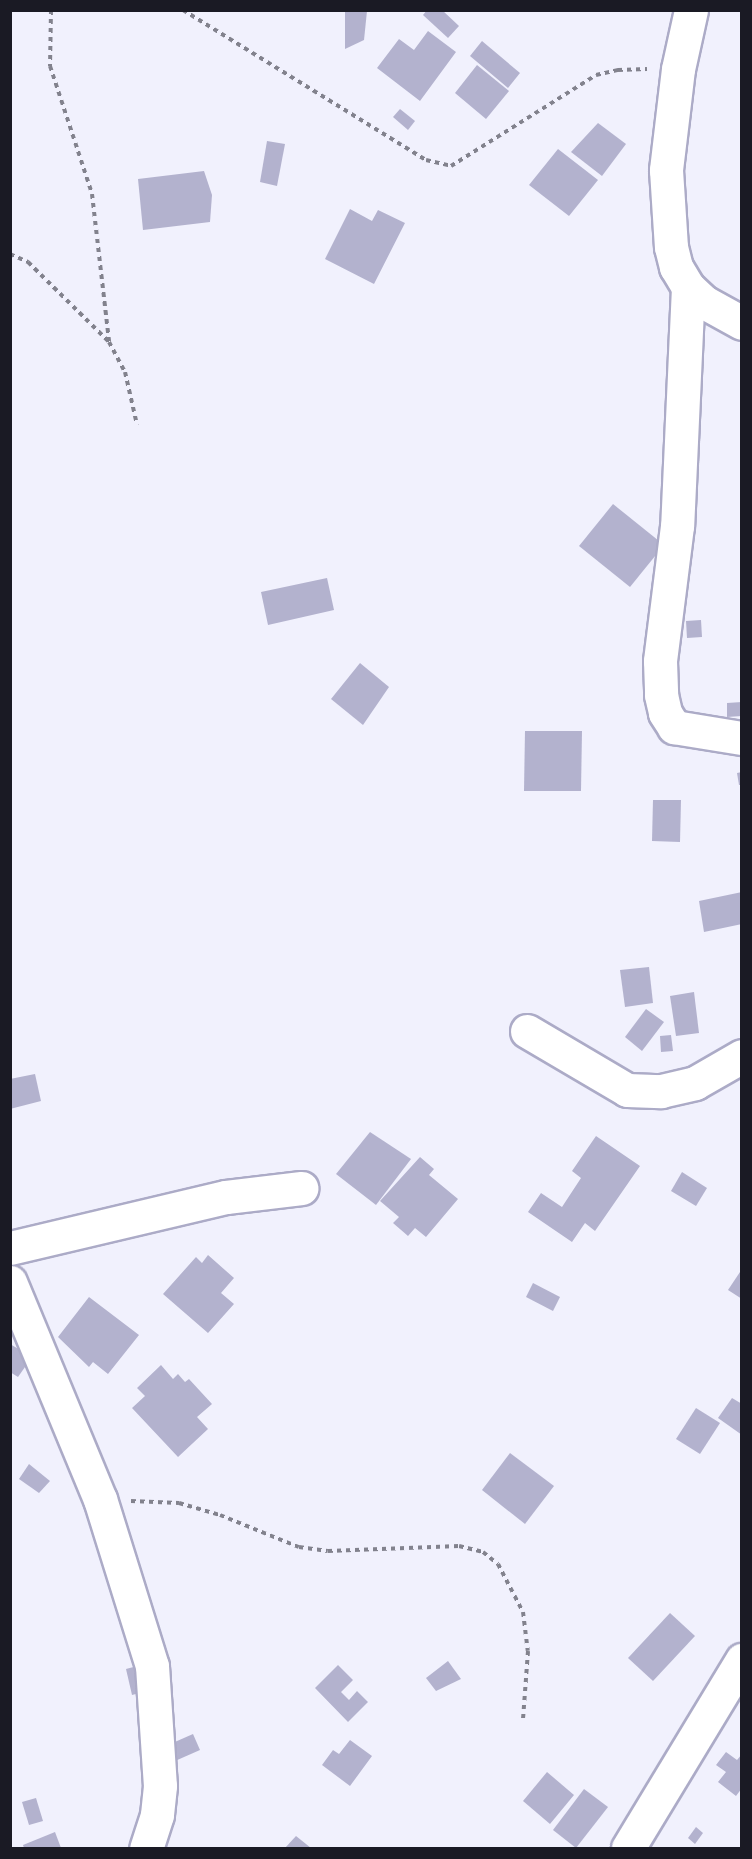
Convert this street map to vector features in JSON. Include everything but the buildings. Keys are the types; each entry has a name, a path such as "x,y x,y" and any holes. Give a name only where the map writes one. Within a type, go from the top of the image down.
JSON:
{"street":[{"path":"692,10 678,69 666,170 671,247 676,267 688,286 704,302 741,323"},
{"path":"688,286 677,526 660,661 660,695 665,713 675,726 741,738"},
{"path":"527,1031 627,1090 661,1090 695,1083 741,1056"},
{"path":"10,1248 226,1197 301,1188"},
{"path":"10,1282 100,1499 152,1666 160,1786 157,1815 146,1848"},
{"path":"628,1848 741,1660"}],"path":[{"path":"51,10 50,66 92,194 109,342"},
{"path":"183,10 426,160 451,165 596,75 618,70 678,69"},
{"path":"10,254 28,262 109,342 125,372 137,425"},
{"path":"100,1499 179,1503 299,1547 328,1551 459,1546 483,1552 498,1564 522,1612 528,1651 523,1719"}]}
